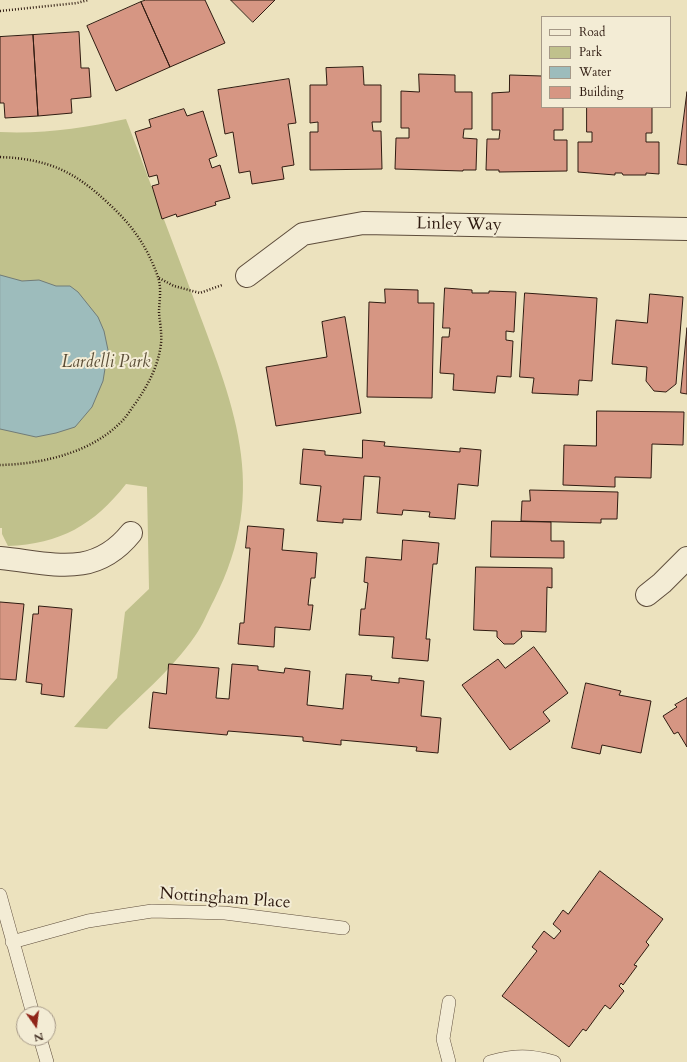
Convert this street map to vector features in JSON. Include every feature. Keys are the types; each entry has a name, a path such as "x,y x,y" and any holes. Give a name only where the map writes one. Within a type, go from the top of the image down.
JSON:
{"street":[{"name":"Linley Way","path":"247,276 303,234 363,223 687,229"},
{"path":"0,558 82,565 106,557 120,546 131,532"},
{"path":"648,595 662,584 687,558"}],"lane":[{"path":"0,895 31,1006"},
{"name":"Nottingham Place","path":"12,942 88,920 152,911 225,914 343,928"},
{"path":"449,1002 443,1040 449,1062"},
{"path":"42,1046 47,1062"},
{"path":"490,1062 513,1056 533,1056 554,1062"}],"path":[{"path":"0,11 77,3 88,0"},
{"path":"0,157 28,160 50,165 85,182 134,229 144,245 158,278 161,342 158,361 146,389 122,422 99,439 80,449 39,461 0,465"},
{"path":"158,278 174,286 200,293 247,276"}],"green space":[{"name":"Lardelli Park","path":"126,119 207,334 232,408 240,445 243,482 241,520 231,559 214,600 200,627 186,649 107,729 74,727 117,678 125,612 149,589 147,487 126,484 101,511 74,530 60,536 44,541 8,546 2,534 2,528 0,528 0,132 63,130"}],"water":[{"path":"0,275 22,281 39,280 56,286 70,286 78,292 98,317 104,331 108,350 103,381 92,407 75,427 36,437 0,429"}],"building":[{"path":"146,0 205,0 225,43 170,67 141,2"},
{"path":"231,0 275,0 253,22"},
{"path":"141,2 170,67 116,91 87,26"},
{"path":"79,32 81,68 89,68 91,97 71,99 72,113 38,116 33,35"},
{"path":"33,35 38,116 5,118 4,103 0,103 0,37"},
{"path":"363,67 364,85 381,85 381,122 372,122 373,131 381,131 382,169 310,170 310,132 318,132 318,122 310,123 310,85 327,85 326,68"},
{"path":"419,74 455,75 455,92 472,92 472,129 464,129 463,138 477,139 476,170 395,169 396,138 409,138 409,128 401,128 401,91 419,92"},
{"path":"510,75 541,76 541,108 563,108 563,130 554,130 554,140 567,140 567,171 499,172 499,170 486,170 487,139 499,139 500,130 492,130 492,93 509,92"},
{"path":"289,79 296,123 288,124 294,165 282,167 284,179 252,184 250,171 239,173 233,132 225,134 218,90"},
{"path":"687,92 687,165 678,164"},
{"path":"587,108 652,108 652,133 646,133 646,142 659,142 659,174 646,173 646,175 623,175 622,173 615,173 615,175 578,172 578,142 592,142 592,132 587,132"},
{"path":"184,109 187,116 203,111 217,156 209,159 212,168 220,165 230,198 215,202 216,205 177,217 176,214 162,219 152,186 159,184 157,175 149,177 135,132 151,127 149,120"},
{"path":"445,288 472,290 472,293 489,293 489,291 516,292 514,332 506,331 506,340 513,341 511,377 497,376 495,393 453,390 454,374 440,373 442,337 449,337 450,328 443,328"},
{"path":"385,289 418,290 418,303 434,303 432,398 367,397 369,302 385,303"},
{"path":"525,293 597,298 592,381 579,380 578,395 532,393 534,378 520,377"},
{"path":"650,294 683,297 676,384 666,392 654,391 646,381 647,367 612,364 616,320 647,323"},
{"path":"345,317 361,413 276,426 266,367 327,357 322,322"},
{"path":"687,328 687,394 681,393"},
{"path":"597,411 684,412 683,445 652,444 651,478 615,477 615,487 563,485 564,445 596,446"},
{"path":"363,440 385,442 384,446 460,452 460,448 481,450 478,486 458,484 455,519 429,517 430,512 403,510 402,515 377,513 380,477 364,476 361,520 343,519 343,523 317,521 321,486 300,484 303,449 325,451 325,455 362,458"},
{"path":"530,490 618,492 617,519 601,519 601,523 521,521 522,501 530,501"},
{"path":"492,521 551,522 551,541 564,541 564,558 491,557"},
{"path":"248,526 284,529 282,550 317,553 315,578 311,578 308,605 313,605 310,630 275,627 274,647 238,644 240,623 244,623 250,548 246,548"},
{"path":"403,540 439,543 437,564 433,564 426,639 430,639 428,661 392,658 394,637 359,635 361,609 365,609 368,583 364,582 366,557 401,560"},
{"path":"476,567 552,568 552,588 547,587 546,632 521,631 522,637 514,644 504,644 497,637 497,631 474,630"},
{"path":"0,602 24,604 16,680 0,679"},
{"path":"39,606 72,609 64,697 41,694 42,684 26,682 33,614 38,614"},
{"path":"534,647 568,693 543,712 550,721 510,750 462,685 498,659 505,668"},
{"path":"169,664 219,668 216,698 229,699 232,664 258,666 258,670 284,673 285,668 310,671 307,705 343,709 346,674 372,676 371,680 399,683 399,678 424,681 421,716 441,718 438,753 416,751 417,747 341,740 341,745 303,741 303,737 228,731 227,735 149,728 153,692 166,694"},
{"path":"586,683 621,691 619,695 651,701 641,753 602,745 600,754 572,748"},
{"path":"687,698 687,747 678,732 674,734 663,716 677,707 675,705"},
{"path":"600,871 663,919 646,942 649,945 634,965 637,966 623,985 621,983 619,986 624,991 610,1009 605,1005 586,1031 583,1029 569,1047 502,996 537,951 532,947 544,931 554,939 561,931 553,924 563,910 568,914"}]}
